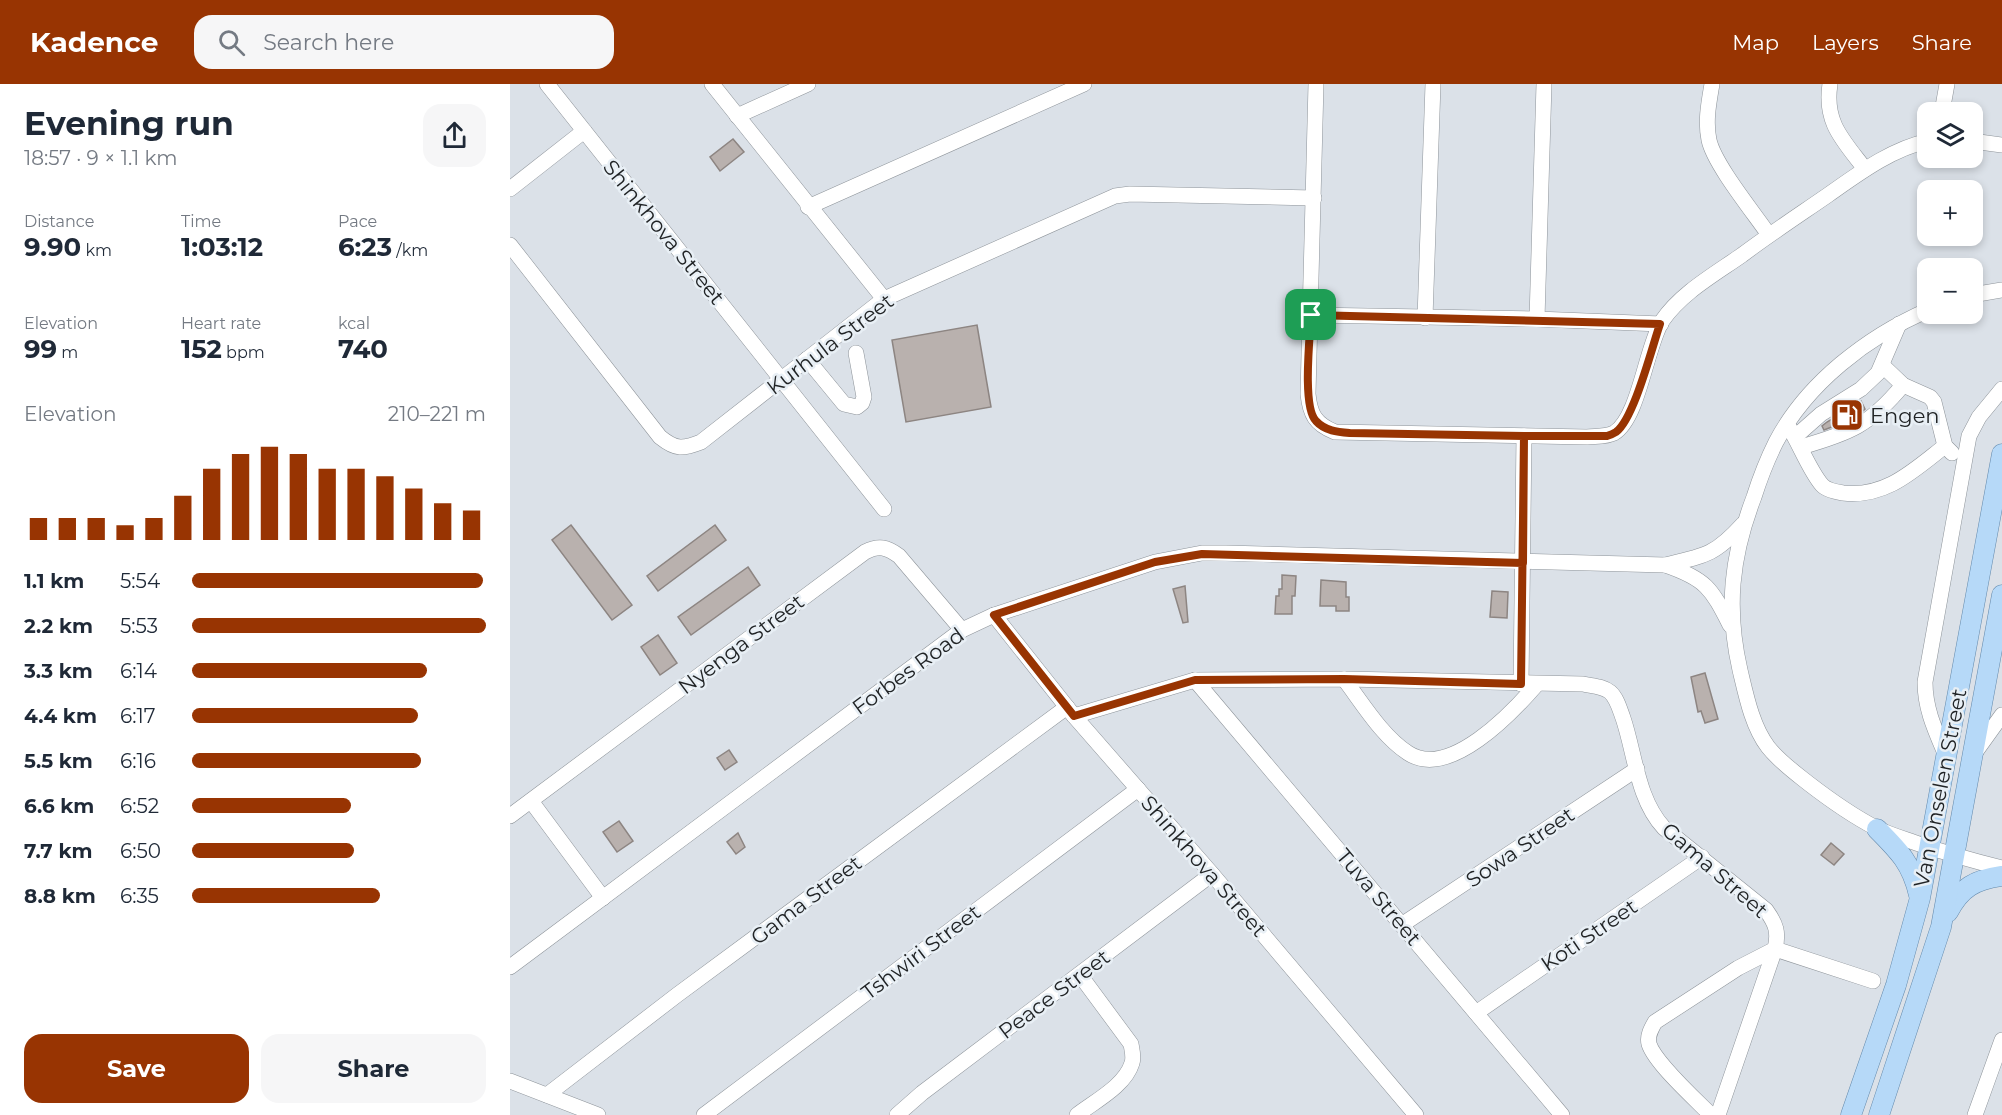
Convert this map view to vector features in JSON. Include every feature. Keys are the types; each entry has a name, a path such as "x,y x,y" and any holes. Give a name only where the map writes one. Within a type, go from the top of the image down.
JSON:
{"main road":[{"name":"Van Onselen Street","path":"1851,1115 1896,985 1920,898 2002,454"},
{"name":"Van Onselen Street","path":"1880,1115 1941,927 2002,595"},
{"path":"1877,829 1907,862 1916,879 1920,898"},
{"path":"1941,927 1952,904 1963,891 1973,883 2002,876"}],"street":[{"name":"Shinkhova Street","path":"547,84 884,509"},
{"path":"711,84 884,299"},
{"path":"737,116 808,84"},
{"path":"808,207 1084,84"},
{"path":"1316,84 1308,394 1314,420 1335,432 1524,436 1607,436 1617,432 1633,405 1660,324 1680,300 1865,169 1917,145"},
{"path":"1425,318 1433,84"},
{"path":"1537,319 1544,84"},
{"path":"1712,84 1707,128 1709,143 1717,159 1769,235"},
{"path":"1830,84 1828,104 1833,124 1865,169"},
{"path":"1944,102 1947,84"},
{"path":"510,189 584,131"},
{"path":"1983,142 2002,145"},
{"name":"Kurhula Street","path":"510,245 660,437 677,447 687,447 701,442 884,299 1115,196 1130,194 1314,198"},
{"path":"1983,293 2002,290"},
{"path":"1311,315 1537,319 1660,324"},
{"path":"1794,436 1812,392 1859,350 1917,315"},
{"path":"1899,324 1878,373 1861,389 1821,414 1767,461 1743,524 1733,569 1731,590 1733,629 1749,705 1756,726 1768,746 1788,768 1815,789 1877,829 1954,855 2002,868"},
{"path":"807,359 844,404 857,407 862,403 864,397 856,353"},
{"path":"1882,365 1903,385 1930,397 1934,402 1945,446 1951,452 1965,457"},
{"path":"1794,436 1839,436 1870,420 1887,405 1903,385"},
{"path":"1947,758 1928,715 1925,682 1969,436 1979,417 2002,389"},
{"path":"1521,684 1524,436"},
{"path":"1794,436 1824,487 1851,493 1878,490 1903,479 1945,446"},
{"name":"Forbes Road","path":"510,967 962,630 994,615 1155,562 1202,554 1665,565 1700,558 1714,552 1743,524"},
{"name":"Nyenga Street","path":"510,816 865,552 875,547 890,550 899,556 962,630"},
{"name":"Forbes Road","path":"1665,565 1688,573 1704,584 1718,602 1733,629"},
{"name":"Shinkhova Street","path":"994,615 1071,711 1416,1115"},
{"path":"1344,679 1401,748 1410,755 1436,760 1450,757 1481,737 1509,714 1537,684"},
{"name":"Gama Street","path":"547,1095 677,995 1071,711 1195,680 1344,679 1583,684 1599,686 1611,693 1626,725 1637,769 1656,819 1664,828 1766,910 1777,927 1776,949 1718,1115"},
{"name":"Tuva Street","path":"1195,680 1562,1115"},
{"path":"1973,755 2002,715"},
{"name":"Sowa Street","path":"1402,924 1637,769"},
{"name":"Tshwiri Street","path":"704,1115 1138,789"},
{"path":"531,801 603,897"},
{"name":"Koti Street","path":"1476,1013 1702,857"},
{"name":"Peace Street","path":"897,1115 922,1093 1212,874"},
{"path":"1711,1115 1673,1077 1653,1052 1649,1042 1650,1032 1655,1022 1738,968 1776,949 1873,981"},
{"path":"1077,1115 1116,1086 1127,1072 1133,1054 1131,1044 1080,975"},
{"path":"1975,1115 2002,1040"},
{"path":"510,1081 598,1115"}],"building":[{"path":"733,139 744,152 720,171 710,157"},
{"path":"977,325 991,407 906,422 892,340"},
{"path":"1861,401 1865,409 1863,411 1824,430 1822,426 1827,422"},
{"path":"571,525 632,605 612,620 552,540"},
{"path":"715,525 726,540 658,591 647,576"},
{"path":"748,567 760,585 691,635 678,617"},
{"path":"1282,575 1296,576 1295,596 1292,596 1292,614 1275,614 1276,596 1279,596 1279,589 1282,589"},
{"path":"1321,580 1346,582 1349,611 1336,611 1336,606 1320,606"},
{"path":"1185,586 1188,622 1183,623 1173,589"},
{"path":"1492,591 1508,592 1507,618 1490,617"},
{"path":"658,635 677,663 660,675 641,647"},
{"path":"1705,673 1718,719 1705,723 1701,711 1698,712 1691,677"},
{"path":"729,750 737,762 725,770 717,758"},
{"path":"619,821 633,841 617,852 603,832"},
{"path":"738,833 745,847 736,854 727,842"},
{"path":"1831,843 1844,854 1834,865 1821,855"}],"place":[{"name":"Engen","path":"1847,415"}],"route":[{"path":"1311,315 1308,394 1314,420 1325,428 1335,432 1350,433 1524,436 1523,563 1521,684 1344,679 1195,680 1074,716 994,615 1155,562 1202,554 1523,563 1524,499 1524,436 1607,436 1617,432 1633,405 1660,324 1537,319 1311,315"}]}
